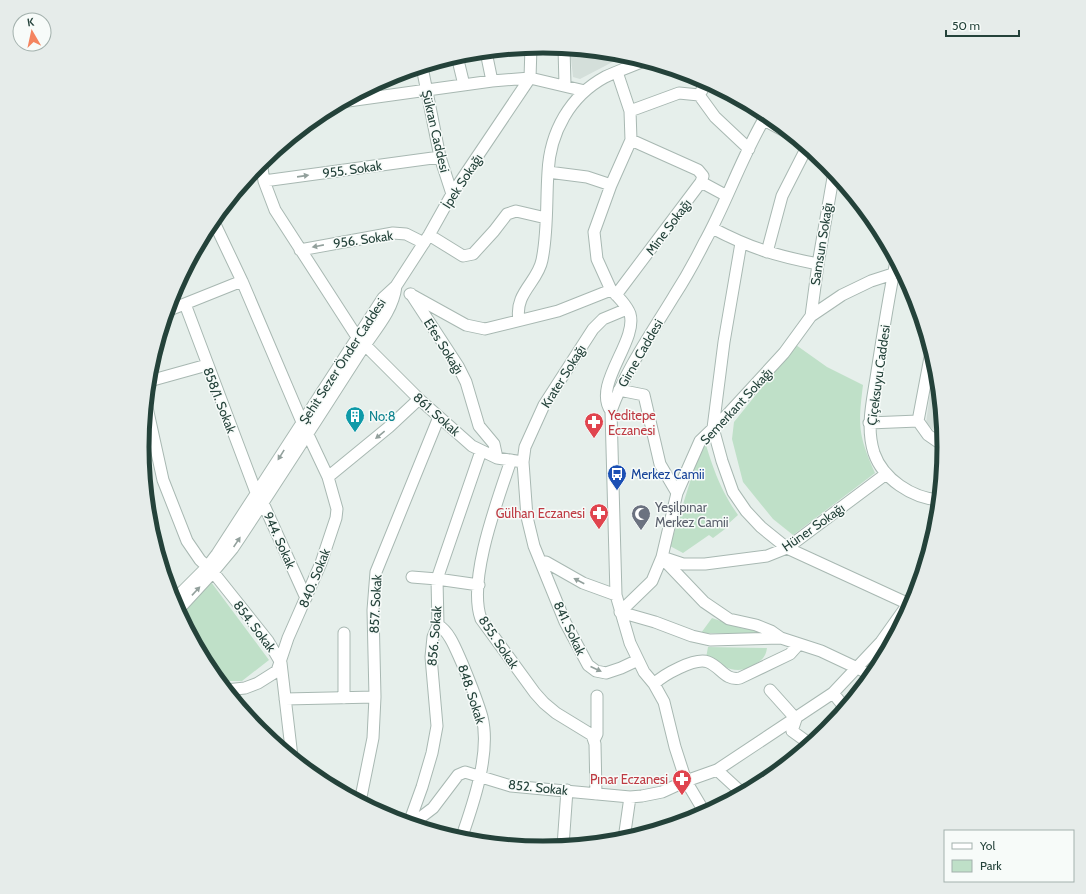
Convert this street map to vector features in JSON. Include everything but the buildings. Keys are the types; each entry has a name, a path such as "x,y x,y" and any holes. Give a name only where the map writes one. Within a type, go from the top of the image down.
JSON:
{"street":[{"path":"530,54 530,78"},
{"path":"564,54 565,85"},
{"path":"487,57 492,81"},
{"path":"459,62 464,85"},
{"path":"519,320 519,302 542,261 549,155 562,118 585,91 605,77 636,64"},
{"name":"Şükran Caddesi","path":"423,72 440,157 452,194"},
{"path":"612,411 607,405 606,398 610,380 629,331 630,314 614,292 597,259 594,232 611,185 631,140 630,111 617,72"},
{"path":"358,100 492,81 530,78 565,85 585,91"},
{"name":"İpek Sokağı","path":"396,286 452,194 530,78"},
{"path":"699,95 704,88"},
{"path":"630,111 679,93 699,95 715,117 749,149"},
{"name":"Girne Caddesi","path":"702,807 686,781 675,747 664,702 654,684 644,672 630,643 616,595 612,411 619,390 644,344 674,296 712,228 763,120"},
{"path":"631,140 698,170 703,176 701,182 727,196"},
{"path":"767,252 782,196 804,152"},
{"name":"955. Sokak","path":"264,181 440,157"},
{"name":"861. Sokak","path":"262,170 264,181 274,210 360,341 419,399 481,451 497,458 523,462"},
{"path":"548,172 587,176 611,185"},
{"name":"Samsun Sokağı","path":"811,316 818,264 833,180"},
{"name":"Mine Sokağı","path":"614,292 701,182"},
{"name":"956. Sokak","path":"300,250 393,233 406,234 426,239 463,256 473,254 507,214 516,211 546,218"},
{"path":"216,226 242,281 302,422"},
{"path":"712,228 741,244 767,252 818,264"},
{"path":"741,244 724,342 713,428 733,492 761,527 787,548 905,602"},
{"name":"Semerkant Sokağı","path":"620,612 652,581 662,557 677,493 700,441 728,414 784,353 811,316 842,295 896,273"},
{"name":"Çiçeksuyu Caddesi","path":"897,275 881,345 870,423 874,454 886,474 914,494 927,499 934,500"},
{"path":"174,308 242,281"},
{"name":"Efes Sokağı","path":"396,286 410,294 458,366 466,382 479,426 494,444 497,458"},
{"name":"Şehit Sezer Önder Caddesi","path":"182,605 210,570 307,433 383,298 396,286"},
{"path":"410,294 466,325 485,329 558,311 614,292"},
{"name":"858/1. Sokak","path":"185,304 207,365 260,499"},
{"name":"Krater Sokağı","path":"523,462 525,447 544,406 593,329 603,319 627,309"},
{"name":"Şehit Sezer Önder Caddesi","path":"260,499 302,422 360,341"},
{"path":"155,379 207,365"},
{"path":"928,366 918,421 928,435 937,441"},
{"path":"619,390 644,395 656,439 660,464 677,493"},
{"path":"328,477 389,427 419,399"},
{"name":"857. Sokak","path":"361,796 373,738 375,697 373,610 376,572 439,417"},
{"path":"870,423 918,421"},
{"name":"854. Sokak","path":"150,422 162,480 187,541 268,641 281,663 291,750"},
{"name":"840. Sokak","path":"232,689 245,688 258,683 277,671 281,663 284,649 321,563 336,518 337,509 328,477 302,422"},
{"name":"856. Sokak","path":"411,818 432,753 436,726 431,656 433,636 438,625 437,579 481,451"},
{"name":"855. Sokak","path":"511,460 487,536 479,586 478,610 481,619 535,693 556,713 592,735 594,740"},
{"path":"523,462 529,532 541,562 546,562 583,583 616,595"},
{"name":"Hüner Sokağı","path":"662,557 683,564 704,564 768,556 787,548 886,474"},
{"name":"944. Sokak","path":"260,499 306,598"},
{"path":"662,557 704,602 729,619 771,630 781,638 821,651 866,673"},
{"name":"841. Sokak","path":"541,562 568,628 588,666 596,671 606,673 638,660"},
{"name":"Şehit Sezer Önder Caddesi","path":"178,596 210,570"},
{"path":"412,577 437,579 479,586"},
{"path":"620,612 656,622 692,636 710,640 781,638"},
{"name":"848. Sokak","path":"438,625 445,630 456,650 482,718 484,736 480,777 463,832"},
{"name":"852. Sokak","path":"417,820 433,808 458,775 465,772 511,786 630,797 662,792 686,781 717,770 833,693 858,669 894,625"},
{"path":"344,633 344,698"},
{"path":"654,684 666,674 704,661 710,663 726,676 733,679 740,678 790,654 798,644"},
{"path":"770,690 796,719 792,731 806,741"},
{"path":"833,693 842,704"},
{"path":"596,794 594,740 597,734 597,696"},
{"path":"285,699 375,697"},
{"path":"717,770 738,789"},
{"path":"563,840 567,790"},
{"path":"625,832 630,797"}],"shaded area":[{"path":"571,54 594,56 616,60 580,79 573,77"},
{"path":"931,382 934,396 936,432 926,423"}],"green space":[{"path":"796,345 827,367 863,385 860,410 862,439 875,473 793,535 773,519 743,482 732,439 734,422"},
{"path":"703,445 706,445 719,482 738,515 728,524 729,526 713,538 709,535 683,553 670,546"},
{"path":"211,582 269,660 242,681 226,681 202,644 184,609"},
{"path":"712,618 741,628 759,630 761,634 701,633"},
{"path":"708,647 767,648 763,659 759,662 750,667 737,670 706,658"}],"place":[{"name":"No:8","path":"355,433"},
{"name":"Yeditepe Eczanesi","path":"594,439"},
{"name":"Merkez Camii","path":"617,491"},
{"name":"Gülhan Eczanesi","path":"599,530"},
{"name":"Yeşilpınar Merkez Camii","path":"641,531"},
{"name":"Pınar Eczanesi","path":"682,796"}]}
